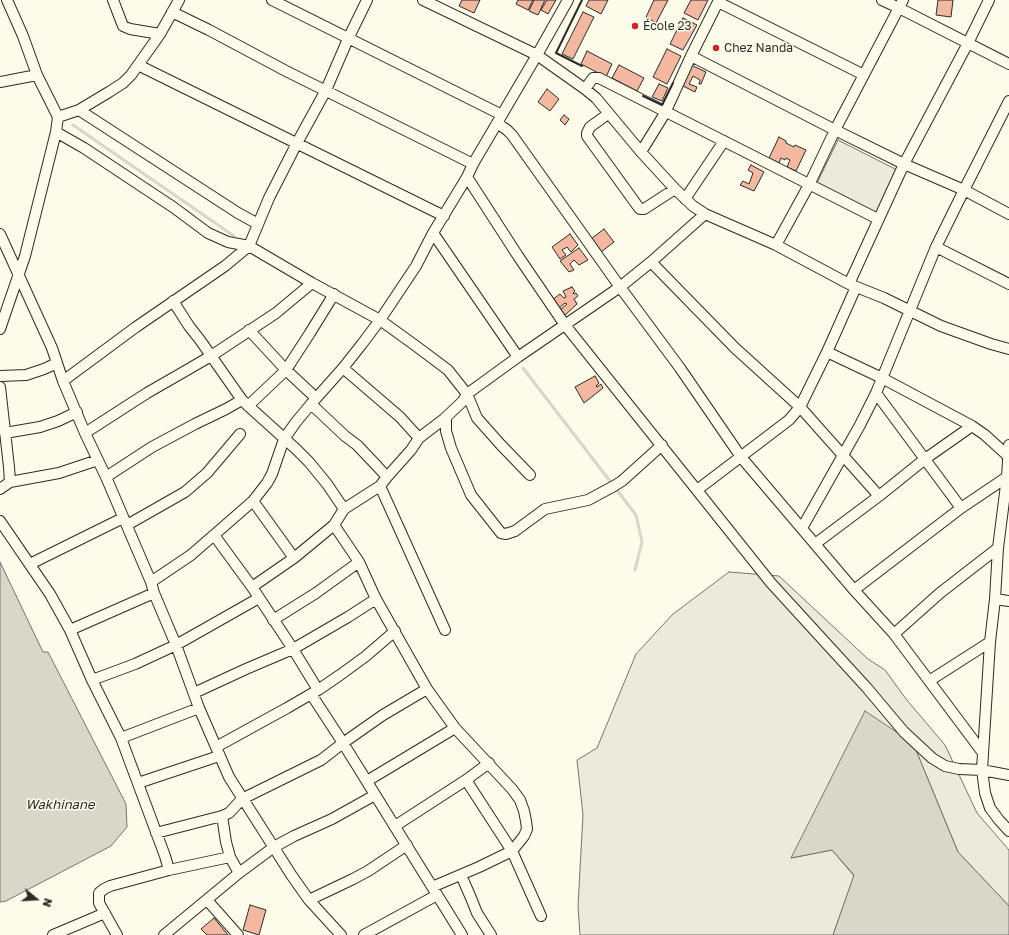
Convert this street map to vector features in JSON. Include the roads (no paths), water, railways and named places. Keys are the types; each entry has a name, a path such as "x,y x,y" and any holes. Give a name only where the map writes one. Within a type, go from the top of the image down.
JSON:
{"street":[{"path":"0,329 25,256 56,132 58,117 37,75 23,36 7,0"},
{"path":"113,0 123,26 130,29 160,34"},
{"path":"58,117 79,110 123,83 131,75 160,34 179,0"},
{"path":"272,0 500,119 680,368 741,457 854,590 894,634 983,753"},
{"path":"63,381 131,330 225,266 249,246 269,198 326,90 367,0"},
{"path":"423,0 537,54 585,89 596,98 608,114 675,189 693,206 705,214 776,245 852,285 884,298 955,332 1009,349"},
{"path":"151,582 191,555 253,501 267,483 272,474 284,439 313,401 343,368 380,320 416,266 433,233 467,177 473,164 568,0"},
{"path":"882,0 901,4 968,43 1009,64"},
{"path":"697,490 789,420 800,407 827,352 878,219 904,164 989,0"},
{"path":"641,152 665,112 690,56 718,1 864,76"},
{"path":"776,245 809,185 835,130 901,4"},
{"path":"172,12 280,68 473,164"},
{"path":"690,56 835,130 904,164 964,190 1009,214"},
{"path":"138,65 444,216"},
{"path":"0,82 37,75"},
{"path":"585,89 593,78 599,78 878,219"},
{"path":"802,528 860,425 876,393 936,247 1009,101"},
{"path":"79,110 238,213 258,224"},
{"path":"608,114 590,127 587,132 587,136 639,208 644,209 675,189"},
{"path":"56,132 84,148 173,207 208,233 228,242 249,246 312,283 380,320 448,370 467,394 477,418 530,475"},
{"path":"685,199 724,141"},
{"path":"467,177 565,325 771,583 867,688 904,732 932,758 945,766 1009,775"},
{"path":"252,587 294,558 334,525 344,509 380,486 411,450 419,438 445,418 463,401 467,394 620,287 651,262 705,214"},
{"path":"433,233 518,357"},
{"path":"1,238 52,348 63,381 85,433 106,476 151,582 199,708 228,777 274,847 282,862 309,900 341,935"},
{"path":"936,247 1009,284"},
{"path":"651,262 736,348 800,407 879,496"},
{"path":"85,433 147,392 211,356 276,313 312,283"},
{"path":"106,476 152,447 245,403 286,370 334,294"},
{"path":"173,301 189,326 245,403 309,462 327,484 344,509"},
{"path":"249,330 345,436 357,445 387,477"},
{"path":"827,352 882,378 972,426 985,435 1008,456"},
{"path":"0,376 26,375 57,363"},
{"path":"343,368 400,417 419,438"},
{"path":"0,387 10,482"},
{"path":"876,393 961,508"},
{"path":"5,433 40,427 58,421 77,412"},
{"path":"445,418 446,431 451,448 471,495 501,533 506,534 515,530 545,509 588,500 614,486 622,481 662,445"},
{"path":"0,422 5,433"},
{"path":"815,544 925,459 972,426"},
{"path":"30,564 185,492 207,473 240,434"},
{"path":"1009,445 990,642 982,770 985,793 990,808 1009,831"},
{"path":"0,489 10,482 59,473 98,460"},
{"path":"854,590 961,508 1007,477"},
{"path":"380,486 445,630"},
{"path":"253,501 294,558"},
{"path":"0,521 50,594 70,630 92,680 121,738 169,870"},
{"path":"334,525 360,562 376,599 427,689 455,728 489,763 520,800 524,811 527,829 524,836 512,851 461,875 364,935"},
{"path":"214,535 252,587 293,649 314,692 343,742 462,935"},
{"path":"894,634 940,593 998,548"},
{"path":"273,620 360,562"},
{"path":"70,630 154,593"},
{"path":"92,680 135,664 176,645 259,598"},
{"path":"194,694 246,669 293,649 376,599"},
{"path":"995,599 1009,601"},
{"path":"138,783 217,752 340,675 395,632"},
{"path":"929,681 990,642"},
{"path":"156,833 229,813 242,799 321,760 343,742 383,715 427,689"},
{"path":"121,738 199,708"},
{"path":"367,781 455,728"},
{"path":"395,826 466,780 489,763"},
{"path":"466,780 512,851 541,916"},
{"path":"164,935 239,873 274,847 294,836 332,819 375,795"},
{"path":"222,816 230,857 239,873"},
{"path":"309,900 358,876 407,845"},
{"path":"117,935 100,903 99,893 104,888 169,870 230,857"},
{"path":"461,875 477,913 491,935"},
{"path":"207,900 238,935"},
{"path":"53,935 105,913"}],"water":[{"name":"Wakhinane","path":"0,562 43,652 48,652 126,804 127,827 111,846 6,901 0,902"},
{"path":"865,711 913,743 958,852 1009,906 1009,935 833,935 854,875 832,850 791,858"}],"waterway":[{"path":"73,125 234,236"},
{"path":"523,368 636,515 642,542 635,570"}],"place":[{"name":"École 23","path":"635,26"},
{"name":"Chez Nanda","path":"716,48"}]}
